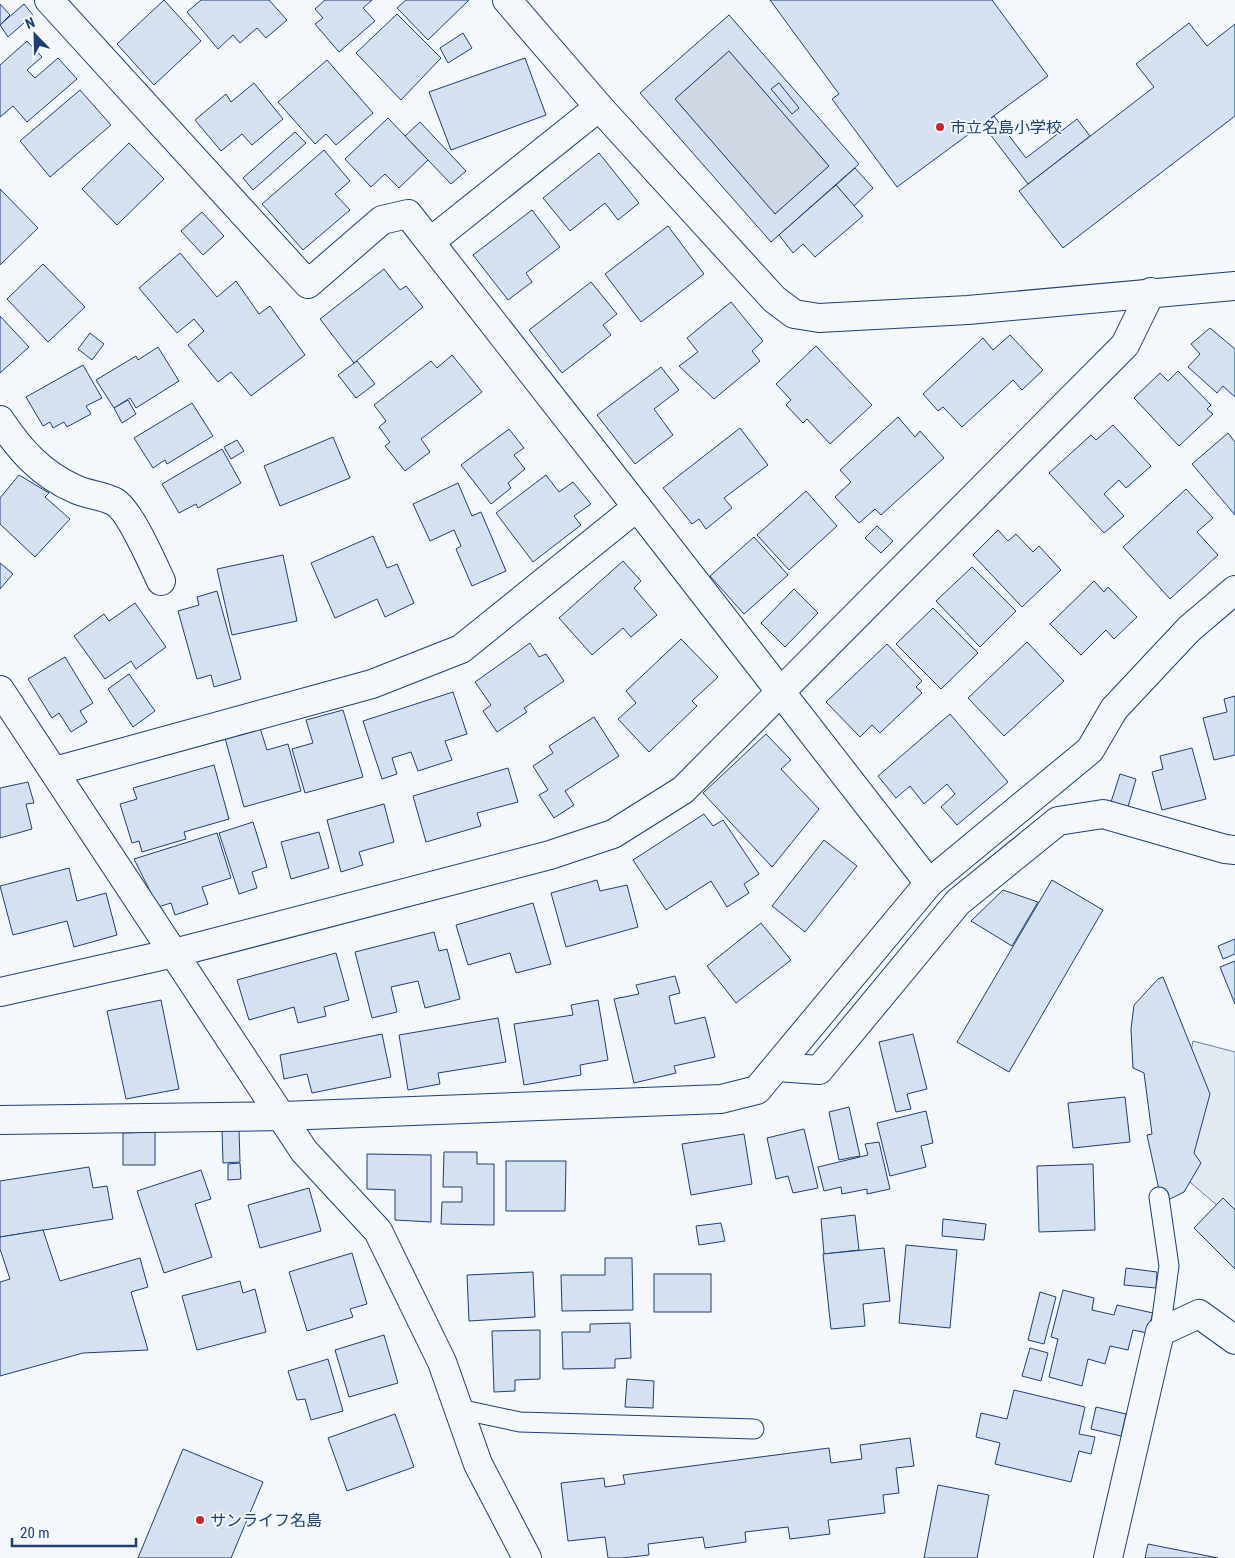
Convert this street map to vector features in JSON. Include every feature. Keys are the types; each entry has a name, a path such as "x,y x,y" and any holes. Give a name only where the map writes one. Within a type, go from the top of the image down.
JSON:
{"street":[{"path":"49,0 308,284 382,220 408,214 637,507 779,693 929,883"},
{"path":"507,0 599,107 774,299 794,314 819,318 958,310 1235,286"},
{"path":"430,242 599,107"},
{"path":"0,992 174,953 540,858 613,834 683,790 1125,345 1151,292"},
{"path":"0,420 18,447 36,466 74,489 116,502 144,542 161,581"},
{"path":"55,771 372,684 461,649 637,507"},
{"path":"0,1120 283,1116 721,1099 757,1090 929,883 1090,750 1114,709 1189,630 1235,590"},
{"path":"0,690 283,1116 304,1151 378,1231 442,1362 478,1464 527,1558"},
{"path":"777,1067 819,1070 958,902 1058,821 1102,814 1225,849 1235,850"},
{"path":"1108,1558 1160,1332 1199,1314 1235,1340"}],"lane":[{"path":"1159,1197 1169,1266 1160,1332"},
{"path":"459,1409 520,1422 754,1429"}],"shaded area":[{"path":"729,51 829,166 775,214 675,99"},
{"path":"1193,1041 1235,1052 1235,1221 1168,1163"}],"building":[{"path":"164,0 201,41 154,85 117,44"},
{"path":"201,0 269,0 287,20 266,38 257,28 240,43 233,35 218,49 187,12"},
{"path":"325,0 372,0 363,8 375,21 339,52 315,24 323,18 315,9"},
{"path":"406,0 469,0 428,40 397,8"},
{"path":"770,0 992,0 1048,76 897,187 832,99 839,94"},
{"path":"0,4 10,15 0,25"},
{"path":"24,4 33,15 8,37 0,25"},
{"path":"397,14 441,58 401,100 356,53"},
{"path":"729,15 859,164 771,242 640,93","holes":["729,51 829,166 775,214 675,99"]},
{"path":"1189,23 1207,46 1235,24 1235,116 1063,248 1019,191 1154,87 1136,64"},
{"path":"463,33 472,48 448,63 440,48"},
{"path":"27,41 42,57 27,70 35,78 58,58 77,79 27,122 13,106 0,117 0,65"},
{"path":"525,58 546,115 451,150 429,92"},
{"path":"327,60 373,113 336,145 326,134 315,144 278,102"},
{"path":"254,83 283,119 252,145 242,134 221,151 195,120 226,94 231,102"},
{"path":"779,83 799,108 792,114 771,89"},
{"path":"80,90 111,125 50,177 20,141"},
{"path":"994,116 1026,158 1077,119 1090,136 1028,184 983,125"},
{"path":"388,118 428,160 399,188 385,174 371,187 345,159"},
{"path":"420,122 466,171 451,184 405,136"},
{"path":"295,132 306,143 253,190 243,178"},
{"path":"129,143 164,179 117,225 82,189"},
{"path":"324,150 350,181 335,194 350,210 303,250 262,204"},
{"path":"599,153 639,203 618,220 605,203 570,231 543,198"},
{"path":"855,168 873,188 854,206 836,185"},
{"path":"836,185 863,216 815,257 803,244 793,253 779,235"},
{"path":"0,189 38,228 0,265"},
{"path":"532,210 560,247 526,273 532,282 508,300 473,255"},
{"path":"202,212 224,236 203,255 181,231"},
{"path":"668,226 704,274 641,322 605,274"},
{"path":"180,253 217,297 236,281 259,314 270,306 305,355 251,396 231,372 218,382 188,345 204,331 194,319 177,333 139,288"},
{"path":"43,264 85,307 48,342 7,299"},
{"path":"384,269 400,290 406,286 423,307 354,363 320,319"},
{"path":"591,282 617,314 603,325 611,335 562,373 529,330"},
{"path":"731,302 763,341 752,351 760,361 714,399 679,366 698,352 687,338"},
{"path":"0,316 29,347 0,373"},
{"path":"1210,328 1235,349 1235,397 1223,386 1217,393 1188,367 1200,354 1191,344"},
{"path":"90,333 104,344 92,360 78,349"},
{"path":"1010,335 1043,370 1022,390 1013,380 962,427 943,407 938,411 923,394 983,338 993,350"},
{"path":"816,346 872,405 830,444 807,419 803,423 786,405 791,400 776,384"},
{"path":"158,347 179,381 136,408 130,398 114,408 96,380 136,356 138,360"},
{"path":"452,355 482,392 421,439 430,452 405,471 385,446 390,442 379,427 386,421 374,405 431,361 437,368"},
{"path":"357,361 375,384 356,398 338,375"},
{"path":"83,365 102,398 86,406 91,414 67,427 64,422 53,428 50,422 43,426 26,397"},
{"path":"661,367 679,390 654,409 673,435 635,464 597,415"},
{"path":"1178,371 1211,405 1207,409 1213,414 1179,446 1134,398 1160,373 1168,381"},
{"path":"128,400 136,414 122,423 114,408"},
{"path":"192,403 213,436 167,464 165,460 153,468 134,438"},
{"path":"898,417 915,437 920,431 944,458 881,515 875,509 859,523 835,497 851,482 840,470"},
{"path":"1113,425 1151,466 1126,488 1119,480 1104,494 1124,516 1104,533 1049,473 1091,435 1096,440"},
{"path":"740,428 768,465 724,498 732,508 706,529 699,519 692,524 663,488"},
{"path":"509,429 524,448 514,455 525,469 508,483 511,488 491,504 461,465"},
{"path":"1228,433 1235,442 1235,515 1192,464"},
{"path":"333,437 350,478 280,506 264,466"},
{"path":"237,440 244,451 231,459 224,447"},
{"path":"222,449 241,483 198,508 196,504 179,513 162,484"},
{"path":"19,475 49,493 45,497 70,519 35,557 0,524 0,498"},
{"path":"546,475 559,492 573,482 591,504 574,516 581,525 533,562 496,513"},
{"path":"458,483 472,516 481,512 506,571 472,586 456,549 461,546 454,530 430,541 413,504"},
{"path":"1186,489 1213,518 1197,532 1218,555 1170,599 1123,547"},
{"path":"806,491 837,526 789,570 757,535"},
{"path":"877,526 893,541 881,553 865,538"},
{"path":"998,530 1008,541 1016,534 1033,552 1039,546 1061,570 1022,607 973,555"},
{"path":"373,536 387,568 397,564 414,603 385,617 377,599 335,618 311,563"},
{"path":"754,537 788,575 744,614 710,576"},
{"path":"283,555 297,621 232,635 217,569"},
{"path":"623,561 641,581 634,588 657,615 631,637 623,628 592,655 559,618"},
{"path":"0,563 13,574 0,589"},
{"path":"972,567 1016,611 980,647 936,601"},
{"path":"1094,581 1104,592 1108,587 1137,617 1114,639 1106,630 1081,655 1050,624"},
{"path":"794,589 818,613 785,647 761,623"},
{"path":"217,591 241,679 214,687 211,675 197,679 178,611 199,605 197,597"},
{"path":"135,603 166,647 136,669 131,661 105,679 74,636 104,614 109,621"},
{"path":"933,608 978,653 941,689 896,644"},
{"path":"681,639 718,677 692,701 697,706 649,752 618,719 636,703 626,691"},
{"path":"1027,642 1064,681 1004,736 968,698"},
{"path":"530,643 539,657 546,654 564,681 524,708 527,712 497,732 483,711 491,705 475,682"},
{"path":"887,644 922,681 916,687 922,693 880,733 872,725 860,737 826,702"},
{"path":"65,657 93,703 80,711 87,722 71,732 59,713 52,718 28,679"},
{"path":"129,674 155,711 133,727 108,689"},
{"path":"453,692 467,734 445,741 452,760 418,771 411,752 392,758 397,774 382,779 363,721"},
{"path":"1235,696 1235,755 1214,760 1203,718 1227,712 1224,699"},
{"path":"343,710 363,777 305,793 292,749 313,743 306,720"},
{"path":"950,714 1008,782 957,825 941,807 955,794 947,784 924,804 910,786 896,798 878,776"},
{"path":"594,717 619,756 565,791 574,805 554,818 539,795 548,790 533,766 553,753 549,746"},
{"path":"260,728 267,750 288,744 301,791 244,807 225,738"},
{"path":"766,734 791,760 781,769 819,809 772,867 703,793"},
{"path":"1192,748 1206,799 1162,810 1152,772 1163,769 1160,756"},
{"path":"214,765 229,819 184,832 186,839 142,852 139,841 132,843 120,804 137,799 133,788"},
{"path":"508,768 518,802 477,813 481,826 426,842 413,796"},
{"path":"1120,774 1136,779 1128,807 1111,802"},
{"path":"28,782 34,803 26,804 32,829 0,838 0,788"},
{"path":"384,804 394,842 359,852 363,865 341,872 327,820"},
{"path":"704,814 713,826 723,820 759,874 744,884 749,893 727,907 711,881 666,910 633,860"},
{"path":"253,822 267,867 252,872 257,888 239,894 219,833"},
{"path":"319,832 329,868 291,879 281,842"},
{"path":"217,833 231,878 202,887 208,904 175,915 171,903 158,907 134,859"},
{"path":"824,840 857,866 805,932 772,906"},
{"path":"69,868 77,901 106,893 117,935 74,947 67,921 13,935 0,886"},
{"path":"597,880 600,891 627,885 638,927 566,947 551,893"},
{"path":"1052,880 1103,910 1009,1072 957,1042"},
{"path":"1003,890 1038,902 1012,946 971,921"},
{"path":"533,903 551,964 516,973 510,953 468,965 456,925"},
{"path":"761,923 791,960 736,1003 707,966"},
{"path":"434,932 439,951 447,949 460,999 425,1008 418,981 391,987 397,1012 372,1018 355,952"},
{"path":"1235,939 1235,954 1223,959 1218,946"},
{"path":"336,953 349,1000 324,1007 326,1016 298,1023 294,1007 249,1020 237,980"},
{"path":"1235,961 1235,1004 1220,967"},
{"path":"675,976 680,993 669,996 675,1024 705,1017 715,1057 674,1066 676,1073 634,1083 614,999 639,994 636,985"},
{"path":"1163,977 1210,1094 1194,1153 1201,1163 1184,1192 1170,1199 1161,1199 1147,1135 1152,1134 1144,1073 1133,1068 1131,1029 1134,1005 1158,979"},
{"path":"161,1000 179,1089 126,1099 107,1011"},
{"path":"598,1000 608,1060 580,1065 581,1075 524,1085 514,1024 573,1015 571,1005"},
{"path":"498,1018 506,1062 438,1073 440,1084 408,1090 399,1035"},
{"path":"382,1034 391,1077 312,1093 307,1074 284,1079 280,1055"},
{"path":"913,1034 927,1089 907,1094 911,1109 896,1112 879,1042"},
{"path":"1125,1097 1130,1142 1073,1148 1068,1103"},
{"path":"849,1107 860,1156 839,1160 829,1112"},
{"path":"926,1111 933,1143 921,1146 926,1167 890,1176 877,1123"},
{"path":"222,1129 239,1129 240,1162 223,1163"},
{"path":"804,1129 818,1188 793,1193 788,1176 776,1179 767,1138"},
{"path":"155,1132 155,1165 123,1165 123,1133"},
{"path":"744,1134 752,1184 691,1195 682,1144"},
{"path":"879,1142 890,1189 867,1194 867,1189 842,1194 841,1187 824,1191 818,1167 868,1155 865,1144"},
{"path":"444,1152 477,1152 477,1164 494,1164 494,1225 441,1224 442,1202 462,1202 462,1187 443,1187"},
{"path":"367,1154 431,1155 431,1222 395,1220 395,1190 367,1189"},
{"path":"506,1161 566,1161 565,1211 506,1211"},
{"path":"240,1163 241,1179 228,1180 228,1164"},
{"path":"1093,1164 1095,1230 1039,1232 1037,1166"},
{"path":"89,1167 93,1188 107,1186 113,1219 0,1237 0,1181"},
{"path":"201,1170 211,1199 195,1204 212,1257 164,1273 137,1191"},
{"path":"309,1188 321,1231 260,1248 248,1205"},
{"path":"1223,1198 1235,1210 1235,1269 1194,1228"},
{"path":"855,1215 859,1250 824,1254 821,1219"},
{"path":"943,1219 986,1224 984,1240 942,1236"},
{"path":"721,1223 725,1241 699,1245 696,1226"},
{"path":"43,1230 60,1281 140,1258 148,1287 131,1292 148,1350 83,1353 0,1376 0,1282 10,1279 0,1249 0,1237"},
{"path":"906,1245 957,1250 950,1328 899,1323"},
{"path":"884,1248 890,1301 863,1304 865,1326 831,1329 823,1254"},
{"path":"352,1253 367,1304 350,1309 353,1317 307,1331 289,1272"},
{"path":"605,1258 632,1258 633,1310 562,1311 561,1275 605,1275"},
{"path":"1126,1268 1157,1272 1156,1288 1124,1285"},
{"path":"533,1272 535,1317 469,1321 467,1275"},
{"path":"654,1274 711,1274 711,1312 654,1312"},
{"path":"240,1281 243,1293 255,1289 266,1332 197,1350 182,1296"},
{"path":"1063,1290 1094,1298 1092,1310 1114,1315 1117,1305 1153,1313 1147,1333 1133,1330 1128,1350 1110,1346 1105,1364 1088,1359 1082,1386 1049,1377 1058,1339 1051,1337"},
{"path":"1040,1292 1056,1297 1044,1344 1028,1340"},
{"path":"630,1323 631,1358 615,1359 615,1368 563,1369 562,1332 590,1332 590,1324"},
{"path":"540,1330 540,1379 515,1380 515,1391 494,1392 492,1331"},
{"path":"384,1335 398,1383 349,1397 335,1350"},
{"path":"1030,1348 1048,1353 1041,1381 1022,1376"},
{"path":"328,1359 343,1411 311,1420 305,1399 297,1400 288,1371"},
{"path":"627,1379 654,1381 653,1408 625,1407"},
{"path":"1014,1390 1085,1407 1079,1434 1095,1437 1091,1454 1079,1451 1071,1482 995,1464 1000,1443 976,1437 981,1413 1007,1419"},
{"path":"1096,1407 1126,1414 1121,1436 1091,1429"},
{"path":"395,1414 414,1467 347,1491 328,1438"},
{"path":"910,1438 914,1466 896,1468 899,1493 883,1495 885,1513 828,1520 830,1534 790,1539 788,1527 745,1532 746,1542 705,1548 703,1537 648,1544 649,1555 622,1558 608,1558 605,1537 568,1541 561,1483 604,1478 605,1487 625,1484 623,1475 829,1448 831,1463 862,1459 860,1445"},
{"name":"サンライフ名島","path":"183,1449 263,1482 231,1558 138,1558"},
{"path":"938,1485 989,1495 977,1558 924,1558"},
{"path":"1148,1544 1218,1558 1145,1558"}],"place":[{"name":"市立名島小学校","path":"940,127"},
{"name":"サンライフ名島","path":"200,1520"}]}
